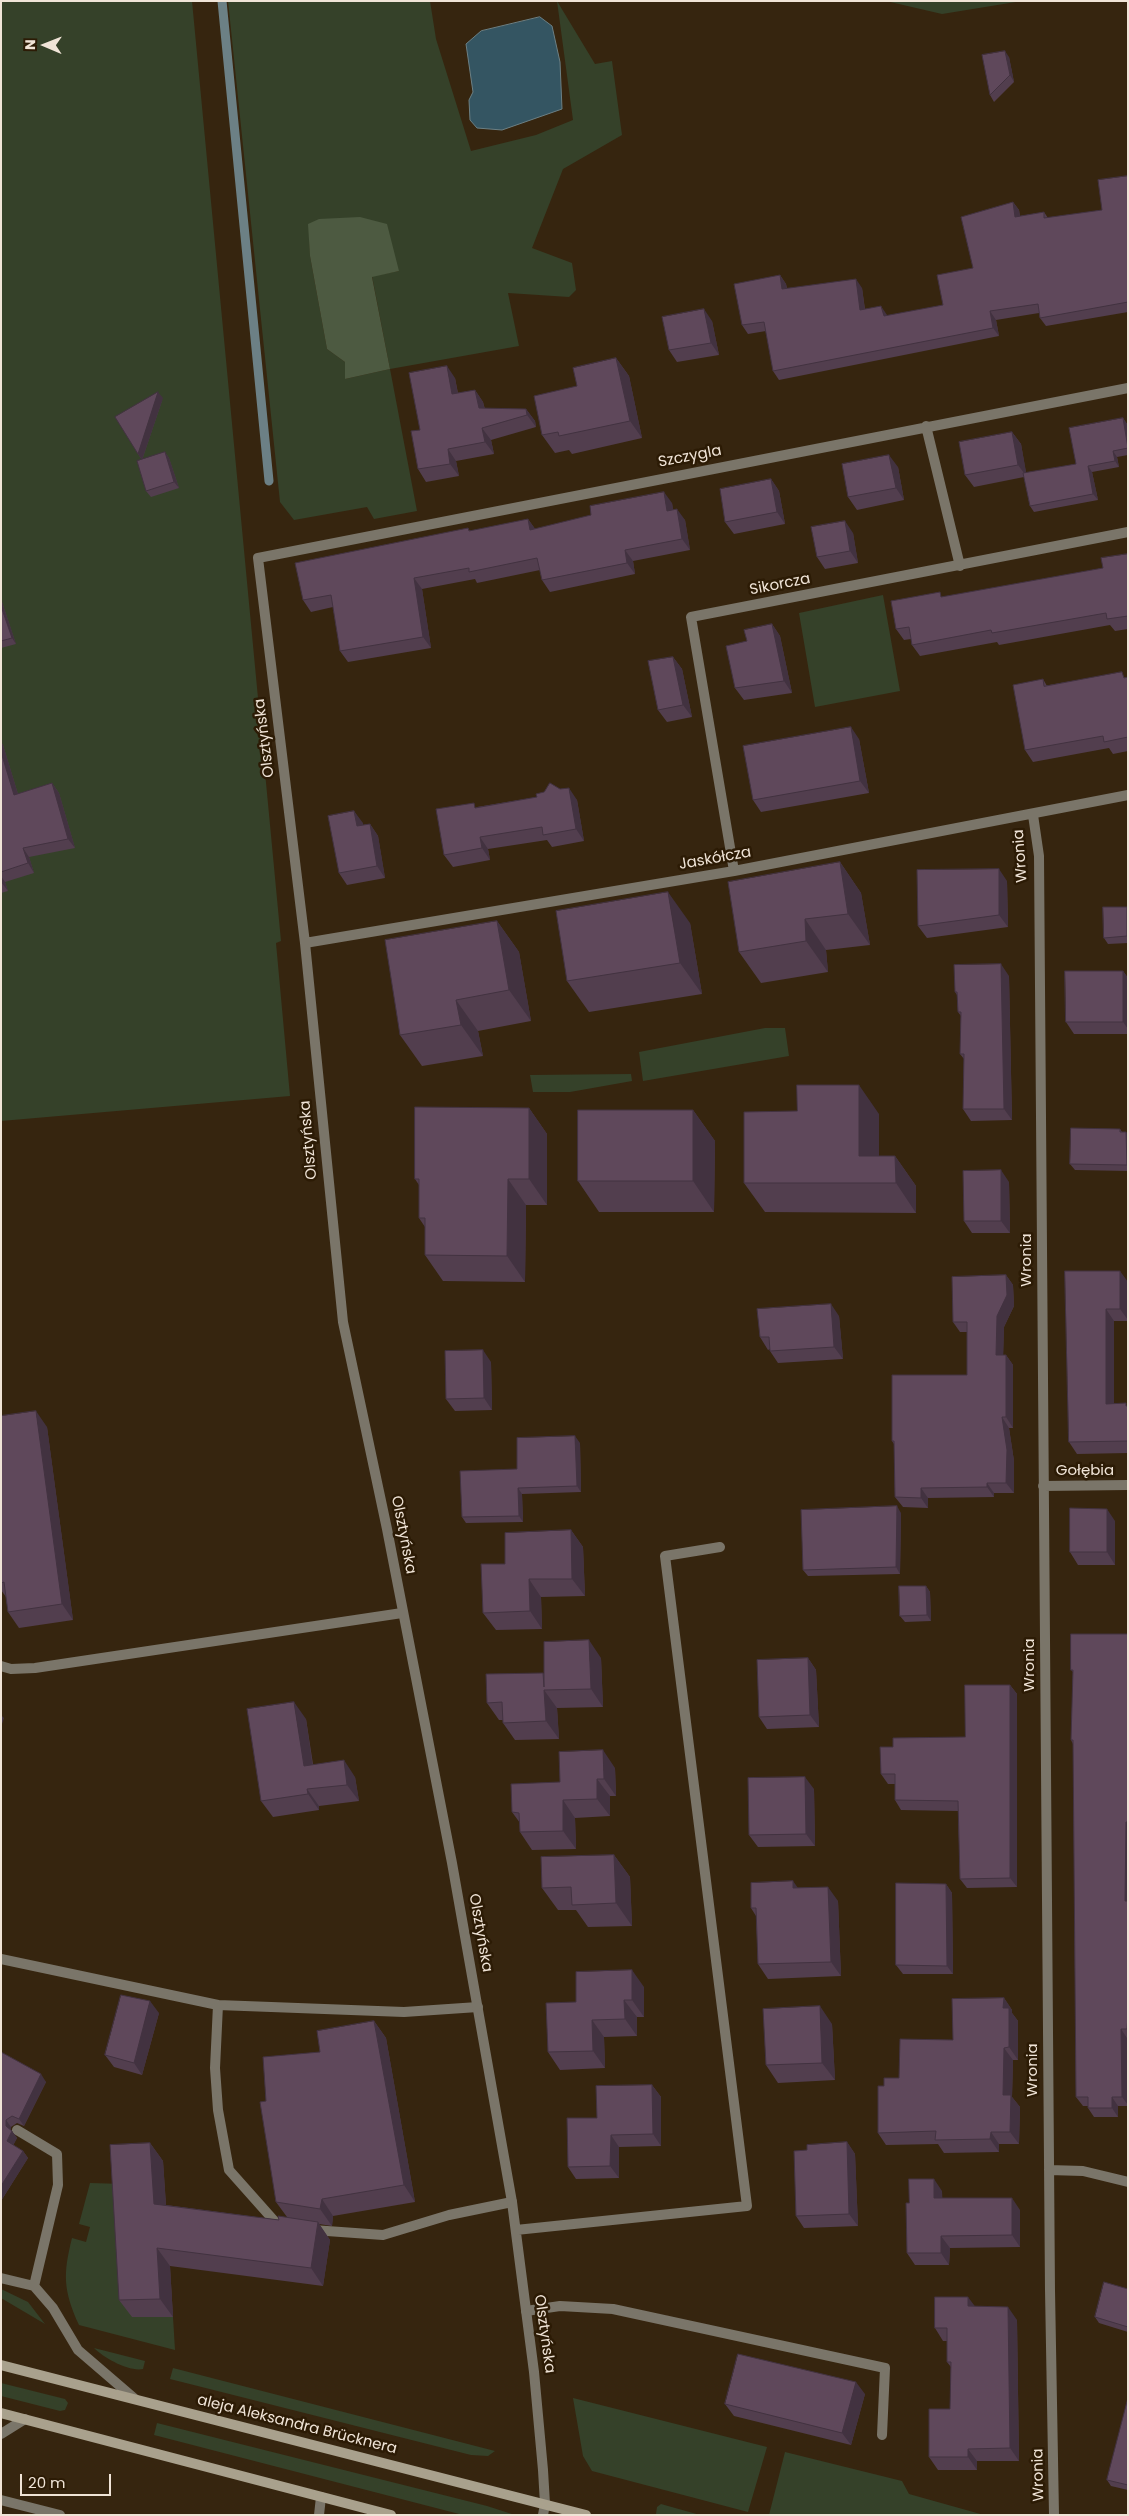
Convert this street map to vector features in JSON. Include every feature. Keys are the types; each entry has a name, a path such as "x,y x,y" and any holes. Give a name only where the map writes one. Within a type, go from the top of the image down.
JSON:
{"main road":[{"name":"aleja Aleksandra Brücknera","path":"1,2365 586,2515"},
{"path":"1,2413 390,2515"}],"street":[{"name":"Szczygla","path":"258,558 1128,388"},
{"path":"926,426 960,566"},
{"name":"Sikorcza","path":"734,871 691,617 1128,532"},
{"name":"Olsztyńska","path":"258,558 305,943 343,1322 387,1529 478,2007 512,2202 534,2372 545,2504 543,2515"},
{"name":"Jaskółcza","path":"305,943 734,871 1033,815 1128,795"},
{"name":"Wronia","path":"1033,815 1038,856 1049,2170 1054,2515"},
{"name":"Gołębia","path":"1043,1486 1128,1486"},
{"path":"516,2230 747,2206 665,1556 720,1547"},
{"path":"1,1666 11,1669 34,1668 402,1612"},
{"path":"1,1959 218,2004 404,2012 478,2007"},
{"path":"218,2004 215,2068 218,2110 229,2170 277,2224 333,2233 383,2235 449,2215 512,2202"},
{"path":"17,2130 57,2154 58,2185 34,2286"},
{"path":"1049,2170 1083,2171 1128,2182"},
{"path":"1,2278 34,2286 53,2308 78,2350 135,2399"},
{"path":"526,2311 560,2306 613,2309 886,2368 882,2435"},
{"path":"1,2434 25,2419"},
{"path":"319,2515 321,2497"},
{"path":"1,2500 60,2515"}],"green space":[{"path":"1,1 192,1 281,941 276,943 290,1096 1,1121"},
{"path":"228,1 430,1 436,39 471,151 536,135 573,120 557,1 595,64 612,61 622,135 563,169 532,248 572,263 576,290 569,297 508,293 519,346 390,369 417,511 374,519 367,507 294,520 280,502","holes":["309,224 399,271 372,276 390,369 345,379 345,362 327,349 310,256"]},
{"path":"886,1 1022,1 942,14"},
{"path":"360,217 387,224 399,271 372,277 390,369 345,379 345,362 327,349 310,256 308,224 319,219"},
{"path":"883,595 900,691 815,707 799,613"},
{"path":"765,1028 785,1028 789,1056 643,1081 639,1052"},
{"path":"631,1074 632,1081 570,1092 533,1092 530,1075"},
{"path":"90,2183 124,2184 132,2317 173,2317 175,2350 79,2325 67,2292 66,2272 72,2238 86,2242 90,2227 79,2224"},
{"path":"1,2289 28,2302 45,2324 1,2298"},
{"path":"94,2348 145,2361 143,2369 131,2368 117,2363"},
{"path":"173,2368 495,2451 488,2456 471,2455 170,2379"},
{"path":"1,2383 65,2399 68,2403 65,2410 60,2411 1,2396"},
{"path":"573,2398 767,2447 748,2512 592,2471 583,2456"},
{"path":"157,2423 487,2506 515,2515 463,2515 154,2435"},
{"path":"785,2452 902,2481 909,2494 984,2515 769,2515"},
{"path":"661,2504 700,2515 656,2514 657,2507"}],"water":[{"path":"540,17 552,26 560,62 562,109 502,130 477,128 470,120 469,100 473,92 466,44 481,31"}],"building":[{"path":"1005,51 1010,75 990,95 982,55"},
{"path":"1128,176 1128,302 1040,318 1038,304 990,311 993,328 773,371 764,322 742,325 734,284 780,275 782,289 856,279 860,310 881,306 884,316 943,305 937,275 973,268 961,217 1013,202 1015,217 1044,212 1044,218 1102,210 1098,180"},
{"path":"704,309 711,343 669,350 662,317"},
{"path":"616,358 630,421 559,436 558,432 542,435 534,396 577,386 573,368"},
{"path":"447,366 452,394 475,390 479,408 526,409 527,415 482,428 485,442 448,449 450,464 418,469 411,431 420,430 409,373"},
{"path":"158,392 138,454 115,417"},
{"path":"1123,418 1128,448 1113,451 1115,461 1088,466 1093,494 1030,506 1023,473 1076,464 1069,428"},
{"path":"1012,432 1018,465 965,475 959,442"},
{"path":"165,452 174,482 146,491 137,461"},
{"path":"889,455 896,488 848,497 842,464"},
{"path":"771,479 777,512 725,522 720,489"},
{"path":"664,492 667,511 677,509 682,539 625,550 627,563 542,580 537,558 469,572 469,568 414,578 423,637 340,651 331,595 303,600 295,563 468,528 469,531 528,519 530,530 591,515 590,506"},
{"path":"845,521 850,551 817,557 811,527"},
{"path":"1128,554 1128,616 1107,619 1106,613 992,633 991,630 912,645 909,627 896,629 891,601 940,592 941,597 1103,568 1101,558"},
{"path":"1,606 12,638 1,641"},
{"path":"772,624 784,681 735,688 726,646 747,641 744,630"},
{"path":"673,657 683,705 658,710 648,661"},
{"path":"1122,672 1124,678 1128,677 1128,737 1104,742 1103,736 1025,750 1013,685 1043,679 1044,686"},
{"path":"851,727 860,781 753,800 743,746"},
{"path":"1,752 14,795 52,783 68,839 23,848 28,863 1,872"},
{"path":"550,783 560,789 569,788 576,829 543,835 542,827 480,837 482,848 444,855 436,809 474,803 475,808 537,797 536,794 544,792"},
{"path":"354,811 357,826 370,824 377,866 339,873 328,816"},
{"path":"840,862 848,914 805,919 806,941 739,952 728,882"},
{"path":"999,869 999,915 918,926 917,870"},
{"path":"668,892 680,963 567,981 556,911"},
{"path":"1103,907 1127,907 1127,936 1104,938"},
{"path":"497,921 509,990 456,1000 461,1025 400,1035 385,940"},
{"path":"1001,964 1004,1109 963,1109 964,1054 960,1054 961,1012 958,1012 957,992 955,992 954,965"},
{"path":"1065,971 1123,971 1123,1022 1066,1022"},
{"path":"797,1085 859,1085 859,1156 895,1156 896,1183 744,1183 744,1112 797,1111"},
{"path":"415,1107 529,1108 529,1179 508,1179 507,1256 425,1255 425,1218 419,1218 419,1179 415,1179"},
{"path":"578,1110 693,1110 693,1181 578,1181"},
{"path":"1071,1128 1120,1129 1120,1132 1126,1132 1127,1165 1070,1164"},
{"path":"1001,1170 1001,1221 964,1221 963,1171"},
{"path":"1065,1271 1120,1271 1120,1309 1106,1309 1106,1404 1126,1403 1126,1406 1128,1406 1128,1441 1069,1442"},
{"path":"1006,1275 1007,1295 997,1316 996,1355 1006,1355 1006,1417 1002,1417 1007,1450 1006,1483 987,1483 987,1487 921,1488 921,1498 895,1497 894,1441 892,1441 892,1375 967,1375 967,1322 953,1322 952,1277"},
{"path":"831,1304 834,1347 770,1351 769,1337 760,1337 757,1309"},
{"path":"483,1350 484,1398 446,1399 445,1351"},
{"path":"36,1411 62,1604 8,1612 4,1582 1,1583 1,1416"},
{"path":"575,1436 577,1486 518,1488 519,1516 462,1517 460,1471 517,1469 517,1438"},
{"path":"897,1506 896,1567 803,1570 801,1510"},
{"path":"1070,1508 1107,1509 1107,1552 1070,1552"},
{"path":"571,1530 572,1579 529,1579 530,1611 483,1613 481,1564 505,1564 505,1533"},
{"path":"899,1586 926,1586 927,1615 900,1616"},
{"path":"1071,1634 1128,1634 1128,1822 1126,1822 1125,1901 1128,1901 1128,2016 1127,2029 1121,2029 1122,2097 1112,2097 1112,2108 1088,2108 1088,2097 1076,2097 1073,1740 1071,1740 1073,1670 1071,1670"},
{"path":"589,1640 591,1689 544,1690 546,1721 503,1723 502,1702 487,1703 486,1674 543,1673 544,1687 544,1642"},
{"path":"808,1658 810,1715 759,1717 757,1660"},
{"path":"965,1685 1010,1685 1010,1878 960,1879 958,1801 895,1800 895,1774 881,1774 880,1747 893,1747 893,1738 965,1737"},
{"path":"294,1702 304,1766 344,1760 347,1785 307,1789 308,1794 261,1801 247,1709"},
{"path":"603,1750 604,1779 597,1779 597,1799 563,1800 563,1831 520,1832 519,1813 512,1812 511,1784 560,1782 559,1752"},
{"path":"805,1777 806,1834 749,1835 748,1778"},
{"path":"614,1855 616,1903 572,1905 571,1887 542,1888 541,1857"},
{"path":"793,1881 793,1888 828,1887 831,1962 758,1964 756,1908 751,1908 751,1883"},
{"path":"896,1883 946,1884 947,1966 896,1965"},
{"path":"632,1970 632,2000 624,2000 625,2019 592,2020 593,2051 548,2052 546,2003 576,2002 576,1972"},
{"path":"121,1995 150,2001 134,2063 105,2055"},
{"path":"1004,1998 1003,2008 1009,2008 1009,2047 1004,2048 1003,2095 1011,2095 1010,2132 991,2132 990,2139 935,2140 936,2131 878,2133 878,2086 884,2086 884,2078 899,2078 900,2039 953,2040 952,1999"},
{"path":"820,2006 822,2063 766,2065 763,2009"},
{"path":"374,2021 404,2185 322,2199 320,2209 276,2202 260,2102 266,2101 263,2057 320,2052 317,2031"},
{"path":"1,2052 41,2074 19,2119 12,2116 6,2120 6,2126 12,2131 7,2141 23,2151 1,2186"},
{"path":"652,2085 653,2134 611,2135 610,2166 568,2167 567,2118 597,2118 596,2086"},
{"path":"847,2142 849,2214 796,2216 794,2151 807,2150 807,2145"},
{"path":"150,2143 154,2204 279,2220 278,2216 318,2222 311,2268 157,2248 160,2299 119,2300 110,2145"},
{"path":"909,2179 934,2179 934,2198 1012,2198 1012,2235 941,2236 941,2253 907,2253 906,2203 909,2203"},
{"path":"1104,2282 1128,2289 1128,2327 1095,2317"},
{"path":"935,2297 968,2297 968,2306 1008,2307 1010,2448 968,2449 968,2457 929,2457 929,2409 950,2409 951,2362 947,2362 947,2328 935,2328"},
{"path":"738,2354 856,2382 842,2433 725,2404"},
{"path":"1128,2398 1128,2485 1107,2480"}],"waterway":[{"path":"222,1 269,481"}]}
